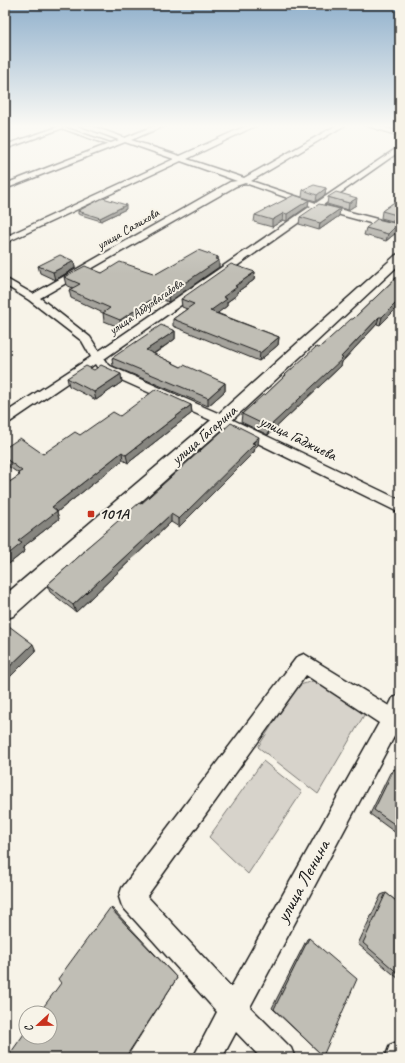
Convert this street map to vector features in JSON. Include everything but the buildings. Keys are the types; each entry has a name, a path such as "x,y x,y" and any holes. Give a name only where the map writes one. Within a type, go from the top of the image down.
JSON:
{"street":[{"path":"5,187 37,175"},
{"path":"5,240 148,175"},
{"path":"225,175 318,206 400,228"},
{"name":"улица Салихова","path":"33,298 233,184 245,181 256,175"},
{"name":"улица Абдулвагабова","path":"5,419 98,358 362,175"},
{"name":"улица Гагарина","path":"5,609 222,420 400,258"},
{"name":"улица Гаджиева","path":"5,282 33,298 86,338 103,367 222,420 400,506"},
{"path":"281,1058 233,1009 131,897 304,663 397,716"},
{"name":"улица Ленина","path":"206,1058 397,716"}],"shaded area":[{"path":"319,679 367,710 318,794 258,747 297,686"},
{"path":"263,761 302,792 248,874 209,837"}],"place":[{"name":"101А","path":"91,514"}]}
